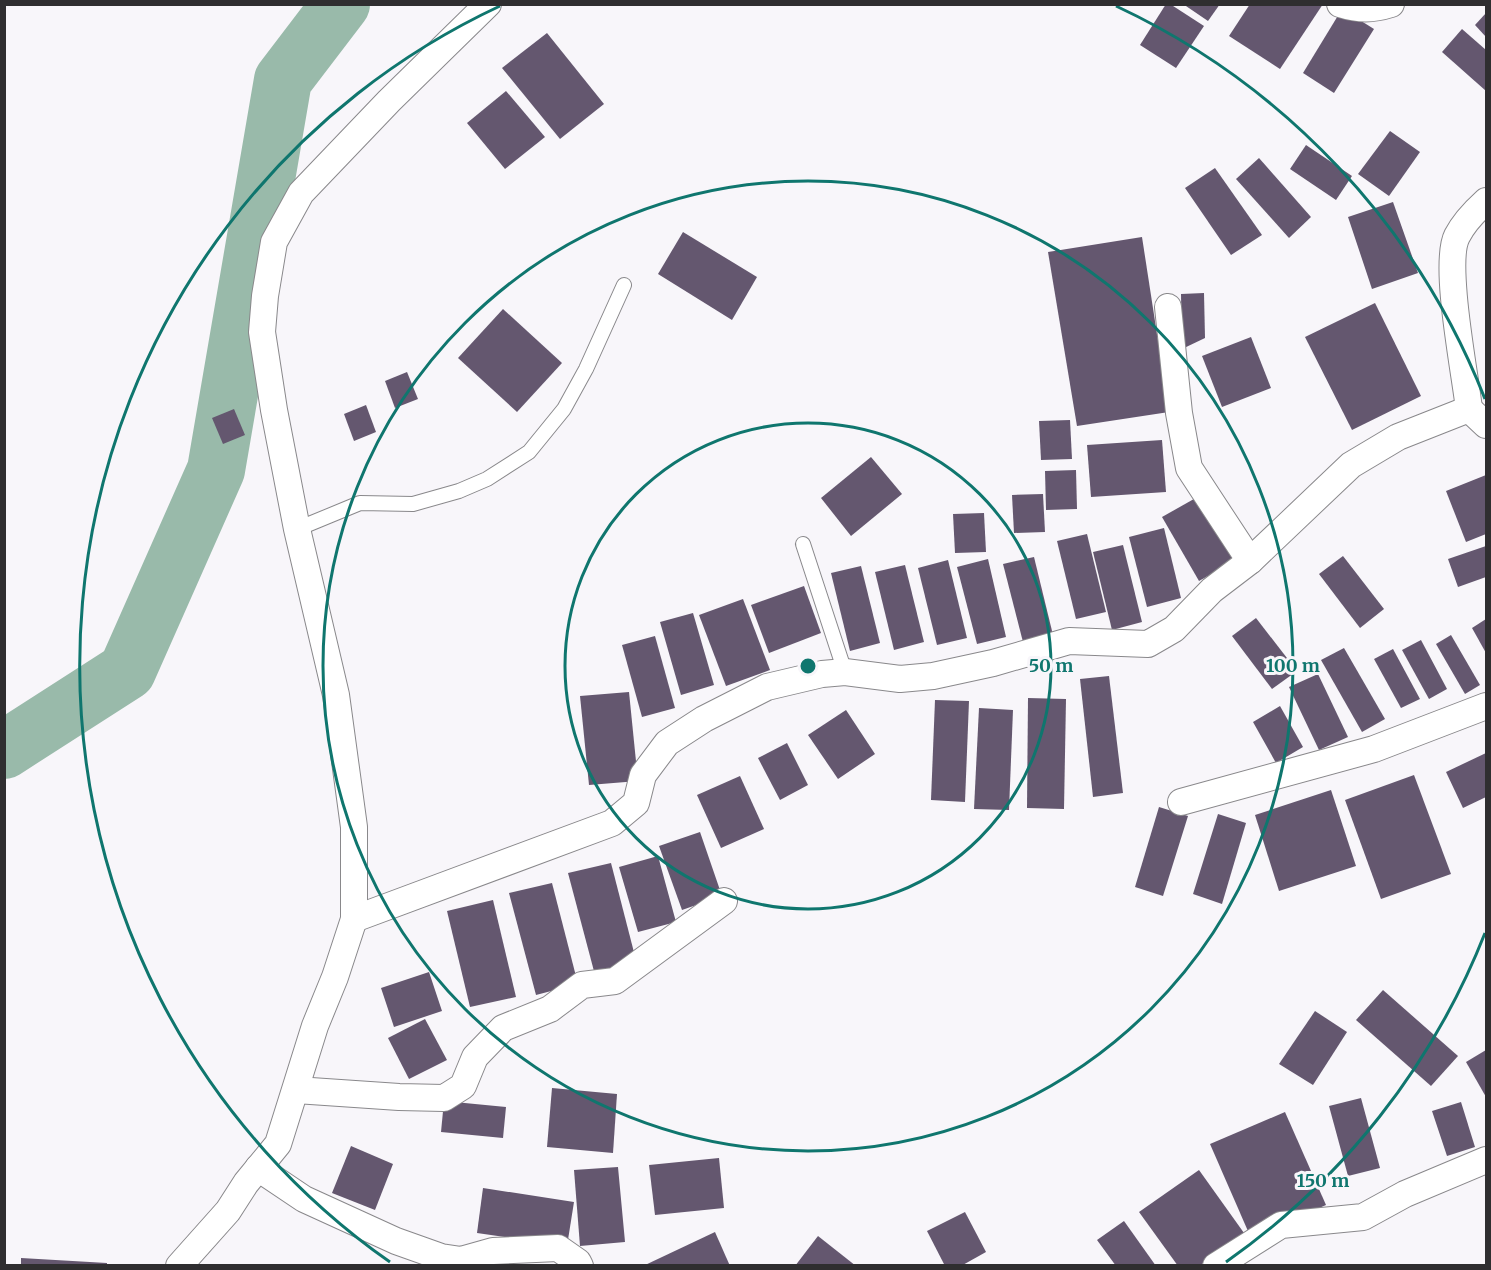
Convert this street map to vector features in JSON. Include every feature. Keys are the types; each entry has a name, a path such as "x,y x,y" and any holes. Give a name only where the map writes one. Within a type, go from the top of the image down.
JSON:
{"street":[{"path":"179,1266 228,1211 278,1144 315,1026 335,977 354,919 354,827 336,695 297,529 274,410 262,332 264,296 274,242 301,193 389,101 488,4"},
{"path":"1340,4 1359,10 1377,9 1391,4"},
{"path":"354,919 612,823 636,803 644,775 667,743 704,719 767,687 822,674 845,672 900,678 933,676 993,663 1069,641 1149,644 1174,629 1212,590 1250,561 1351,465 1398,437 1478,417 1452,275 1456,237 1473,213 1486,201"},
{"path":"1168,307 1179,413 1189,468 1250,561"},
{"path":"1180,802 1374,749 1486,706"},
{"path":"296,1090 444,1098 464,1086 475,1057 503,1028 550,1009 582,985 615,981 724,901"},
{"path":"1216,1266 1281,1225 1363,1217 1405,1194 1486,1160"},
{"path":"258,1168 304,1199 396,1241 441,1257 461,1260 493,1251 558,1248 578,1262 580,1266"}],"lane":[{"path":"297,529 360,503 413,504 459,491 487,479 529,452 564,409 586,369 624,285"},
{"path":"803,544 845,672"}],"building":[{"path":"1166,4 1170,4 1204,26 1176,68 1140,45"},
{"path":"1183,4 1220,4 1208,21"},
{"path":"1250,4 1323,4 1280,69 1229,36"},
{"path":"1342,9 1374,29 1334,93 1303,73"},
{"path":"1486,13 1486,37 1475,25"},
{"path":"1462,29 1486,50 1486,91 1442,52"},
{"path":"547,33 604,104 560,139 502,68"},
{"path":"506,91 545,137 505,169 467,123"},
{"path":"1390,131 1420,152 1389,196 1358,174"},
{"path":"1306,145 1352,176 1336,200 1290,169"},
{"path":"1259,158 1311,217 1289,238 1236,179"},
{"path":"1215,168 1262,235 1231,255 1185,188"},
{"path":"1393,202 1418,273 1372,289 1348,217"},
{"path":"683,232 757,277 732,320 658,274"},
{"path":"1142,237 1169,412 1077,426 1048,252"},
{"path":"1204,293 1205,338 1182,349 1181,294"},
{"path":"1375,303 1421,396 1352,430 1305,337"},
{"path":"503,309 562,363 517,412 458,358"},
{"path":"1251,337 1271,388 1222,407 1202,356"},
{"path":"407,372 418,399 395,408 385,381"},
{"path":"366,405 376,432 354,441 344,414"},
{"path":"234,409 245,435 223,444 212,418"},
{"path":"1070,420 1072,459 1041,460 1039,421"},
{"path":"1162,440 1166,492 1091,497 1087,445"},
{"path":"871,457 902,494 851,536 821,498"},
{"path":"1076,470 1077,509 1046,510 1045,471"},
{"path":"1486,475 1486,534 1466,542 1446,491"},
{"path":"1043,494 1045,532 1014,533 1012,495"},
{"path":"1201,495 1238,559 1199,581 1162,517"},
{"path":"984,513 986,552 955,553 953,514"},
{"path":"1164,528 1181,598 1147,607 1129,537"},
{"path":"1087,534 1106,612 1076,619 1057,541"},
{"path":"1123,545 1142,622 1112,630 1093,552"},
{"path":"1486,546 1486,577 1458,587 1448,559"},
{"path":"1343,556 1384,609 1360,628 1319,574"},
{"path":"1034,557 1053,635 1023,642 1003,564"},
{"path":"988,559 1006,637 977,644 957,567"},
{"path":"948,560 967,638 937,645 918,568"},
{"path":"905,565 924,642 894,650 875,572"},
{"path":"861,566 880,643 850,651 831,573"},
{"path":"804,586 821,633 769,653 751,605"},
{"path":"743,599 770,670 726,686 699,615"},
{"path":"693,613 714,685 681,695 660,622"},
{"path":"1256,618 1297,671 1272,689 1232,636"},
{"path":"1486,619 1486,653 1472,628"},
{"path":"1451,635 1480,685 1465,694 1436,644"},
{"path":"655,636 675,708 642,717 622,645"},
{"path":"1421,640 1447,689 1429,699 1402,650"},
{"path":"1344,648 1385,719 1362,732 1321,660"},
{"path":"1393,649 1420,699 1401,708 1374,659"},
{"path":"1318,674 1348,737 1319,750 1289,687"},
{"path":"1109,676 1123,793 1093,797 1080,679"},
{"path":"629,692 638,781 589,785 580,696"},
{"path":"1028,698 1066,699 1064,809 1027,808"},
{"path":"935,700 969,701 965,802 931,800"},
{"path":"1280,706 1303,747 1276,763 1253,722"},
{"path":"979,708 1013,710 1009,810 974,809"},
{"path":"846,710 875,754 838,779 808,735"},
{"path":"787,743 808,785 780,800 758,758"},
{"path":"1486,753 1486,797 1463,808 1446,772"},
{"path":"1414,775 1451,874 1381,899 1345,800"},
{"path":"740,776 764,829 721,848 697,795"},
{"path":"1331,790 1356,866 1279,891 1255,815"},
{"path":"1159,807 1188,816 1163,896 1135,887"},
{"path":"1218,814 1246,823 1222,904 1193,894"},
{"path":"700,832 722,896 682,910 659,846"},
{"path":"658,856 676,922 638,932 619,867"},
{"path":"611,863 637,964 595,975 568,873"},
{"path":"552,883 578,984 536,995 509,893"},
{"path":"493,900 516,997 470,1007 447,911"},
{"path":"429,972 442,1011 394,1027 381,988"},
{"path":"1383,990 1458,1056 1431,1086 1356,1020"},
{"path":"1315,1011 1347,1032 1313,1085 1279,1064"},
{"path":"425,1019 447,1060 409,1079 388,1038"},
{"path":"1486,1050 1486,1097 1466,1062"},
{"path":"552,1088 617,1094 613,1153 547,1147"},
{"path":"1361,1098 1380,1168 1348,1176 1329,1106"},
{"path":"444,1101 506,1107 503,1138 441,1132"},
{"path":"1461,1102 1475,1147 1447,1156 1432,1111"},
{"path":"1285,1112 1326,1205 1251,1238 1210,1144"},
{"path":"351,1146 393,1164 375,1210 332,1193"},
{"path":"719,1158 724,1208 655,1215 649,1165"},
{"path":"618,1167 625,1242 580,1246 574,1170"},
{"path":"1199,1170 1244,1233 1199,1266 1178,1266 1139,1212"},
{"path":"483,1188 574,1202 567,1246 477,1233"},
{"path":"965,1212 986,1252 961,1266 945,1266 927,1231"},
{"path":"1124,1221 1156,1266 1116,1266 1097,1240"},
{"path":"715,1232 730,1266 643,1266"},
{"path":"818,1236 856,1266 795,1266"},
{"path":"21,1258 107,1263 107,1266 21,1266"}],"waterway":[{"path":"4,750 127,671 216,470 283,80 341,4"}]}
